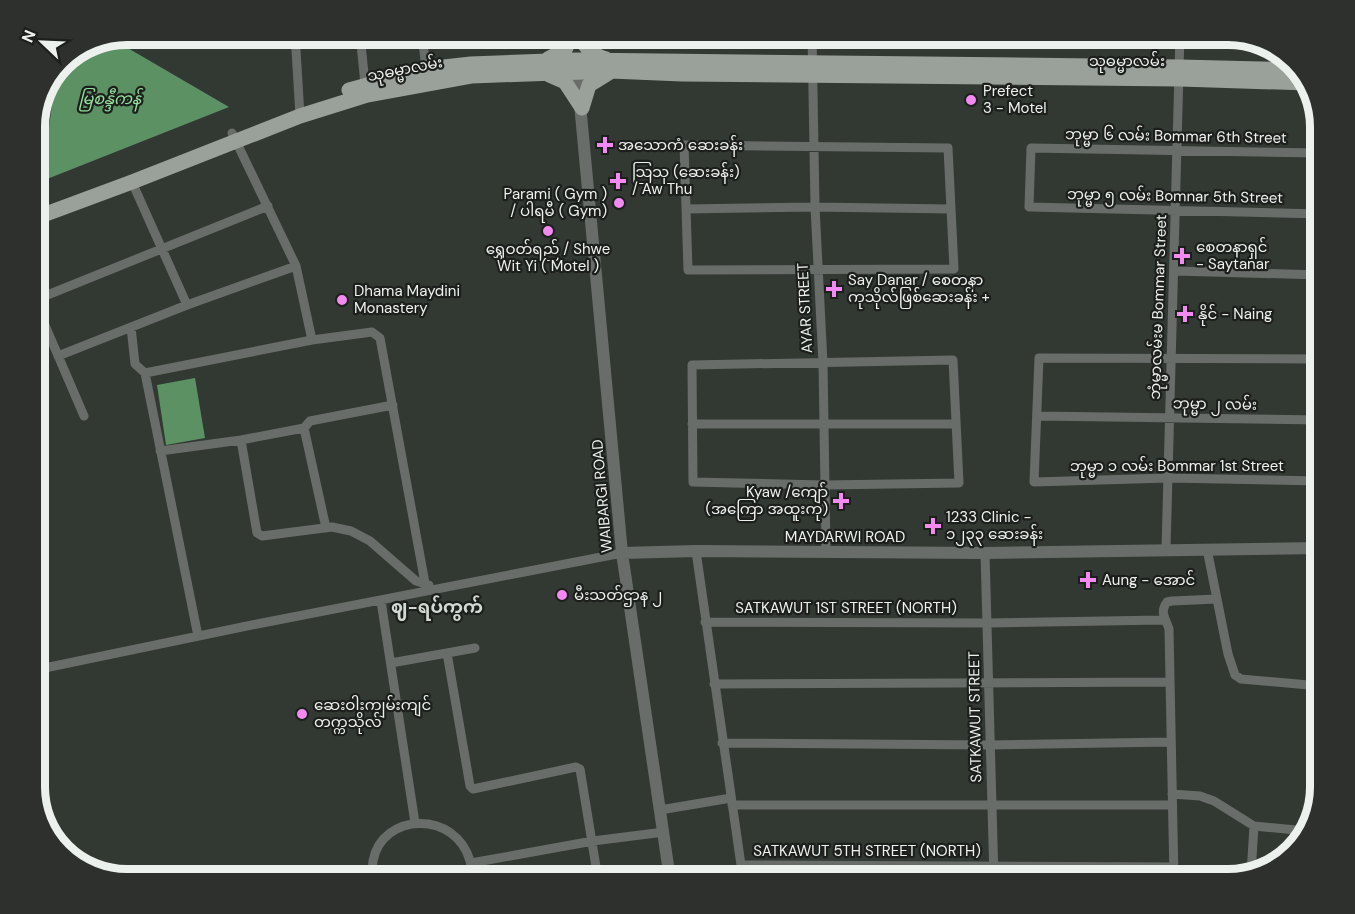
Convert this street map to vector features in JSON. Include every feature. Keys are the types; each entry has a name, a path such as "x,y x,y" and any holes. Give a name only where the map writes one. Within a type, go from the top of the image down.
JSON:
{"main road":[{"path":"568,45 544,67 565,82 582,108"},
{"path":"576,45 577,66"},
{"path":"582,108 589,85 610,66 583,45"},
{"name":"သုဓမ္မာလမ်း","path":"45,203 234,136 365,84 426,69 471,64 544,67 1180,73 1287,70"},
{"name":"သုဓမ္မာလမ်း","path":"300,111 367,94 471,76 544,67"},
{"name":"သုဓမ္မာလမ်း","path":"1180,73 1296,82"},
{"name":"သုဓမ္မာလမ်း","path":"45,214 132,182 234,136"}],"street":[{"path":"296,45 300,111"},
{"path":"361,45 365,84"},
{"path":"423,45 426,69"},
{"name":"AYAR STREET","path":"812,45 815,207 823,363 826,551"},
{"name":"ဘုံမ္မာလမ်းမ Bommar Street","path":"1166,549 1180,45"},
{"name":"WAIBARGI ROAD","path":"577,66 622,554 669,869"},
{"path":"234,136 296,266 312,340"},
{"path":"684,145 814,145 948,147 954,269 688,270 684,145"},
{"name":"ဘုမ္မာ ၆ လမ်း Bommar 6th Street","path":"1029,207 1031,148 1310,153"},
{"path":"132,182 187,305"},
{"path":"45,297 268,206"},
{"name":"ဘုမ္မာ ၅ လမ်း Bomnar 5th Street","path":"1029,207 1310,214"},
{"path":"686,208 951,209"},
{"path":"58,356 187,305 296,266"},
{"path":"1175,271 1310,275"},
{"path":"45,325 84,416"},
{"path":"131,327 135,363 145,373 198,636"},
{"path":"145,373 312,340 372,332 376,334 380,338 425,583"},
{"path":"1037,416 1039,358 1310,359"},
{"path":"953,360 958,483 693,482 692,365 823,363 953,360"},
{"path":"160,451 241,440 304,428 310,421 393,405"},
{"name":"ဘုမ္မာ ၂ လမ်း","path":"1037,416 1310,420"},
{"name":"ဘုမ္မာ ၁ လမ်း Bommar 1st Street","path":"1037,416 1034,482 1168,478 1310,481"},
{"path":"692,424 955,424"},
{"path":"304,428 326,528"},
{"path":"241,440 258,533 262,537 332,527 351,531 370,541 417,581 440,589"},
{"name":"MAYDARWI ROAD","path":"622,554 696,551 986,553 1310,548"},
{"path":"1207,549 1228,654 1235,675 1238,678 1310,685"},
{"path":"696,551 742,869"},
{"name":"SATKAWUT STREET","path":"986,553 994,867"},
{"path":"45,668 622,554"},
{"path":"1174,867 1168,628 1163,620 1164,604 1217,599"},
{"path":"381,600 415,823"},
{"name":"SATKAWUT 1ST STREET (NORTH)","path":"705,622 987,623 1163,620"},
{"path":"391,663 475,648"},
{"path":"447,653 472,789 576,767 580,769 597,869"},
{"path":"714,684 1170,682"},
{"path":"723,743 990,745 1170,742"},
{"path":"1172,794 1200,796 1214,801 1254,826 1297,830"},
{"path":"660,810 732,802 992,806 1172,805"},
{"path":"373,869 373,859 382,842 397,829 415,823 435,824 452,833 465,848 471,863 471,869"},
{"path":"1252,865 1254,826"},
{"path":"471,863 593,841 664,832"},
{"name":"SATKAWUT 5TH STREET (NORTH)","path":"741,865 1174,867"}],"water":[{"name":"မြစန္ဒီ‌ကန်","path":"123,45 229,107 45,180 45,158 54,89 67,72 72,72 73,65 96,51"},
{"path":"195,378 205,438 166,445 157,385"}],"place":[{"name":"Prefect 3 - Motel","path":"971,100"},
{"name":"အသောကံ ဆေးခန်း","path":"605,145"},
{"name":"သြသု (ဆေးခန်း) / Aw Thu","path":"618,181"},
{"name":"Parami ( Gym ) / ပါရမီ ( Gym)","path":"619,203"},
{"name":"ရွှေဝတ်ရည် / Shwe Wit Yi ( Motel )","path":"548,231"},
{"name":"စေတနာရှင် - Saytanar","path":"1182,256"},
{"name":"Say Danar / စေတနာ ကုသိုလ်ဖြစ်ဆေးခန်း +","path":"834,289"},
{"name":"Dhama Maydini Monastery","path":"342,300"},
{"name":"နိုင် - Naing","path":"1185,314"},
{"name":"Kyaw /ကျော် (အကြော အထူးကု)","path":"841,501"},
{"name":"1233 Clinic - ၁၂၃၃ ဆေးခန်း","path":"933,526"},
{"name":"Aung - အောင်","path":"1088,580"},
{"name":"မီးသတ်ဌာန ၂","path":"562,595"},
{"name":"ဆေးဝါးကျွမ်းကျင် တက္ကသိုလ်","path":"302,714"}],"district":[{"name":"ဈ-ရပ်ကွက်","path":"437,607"}]}
